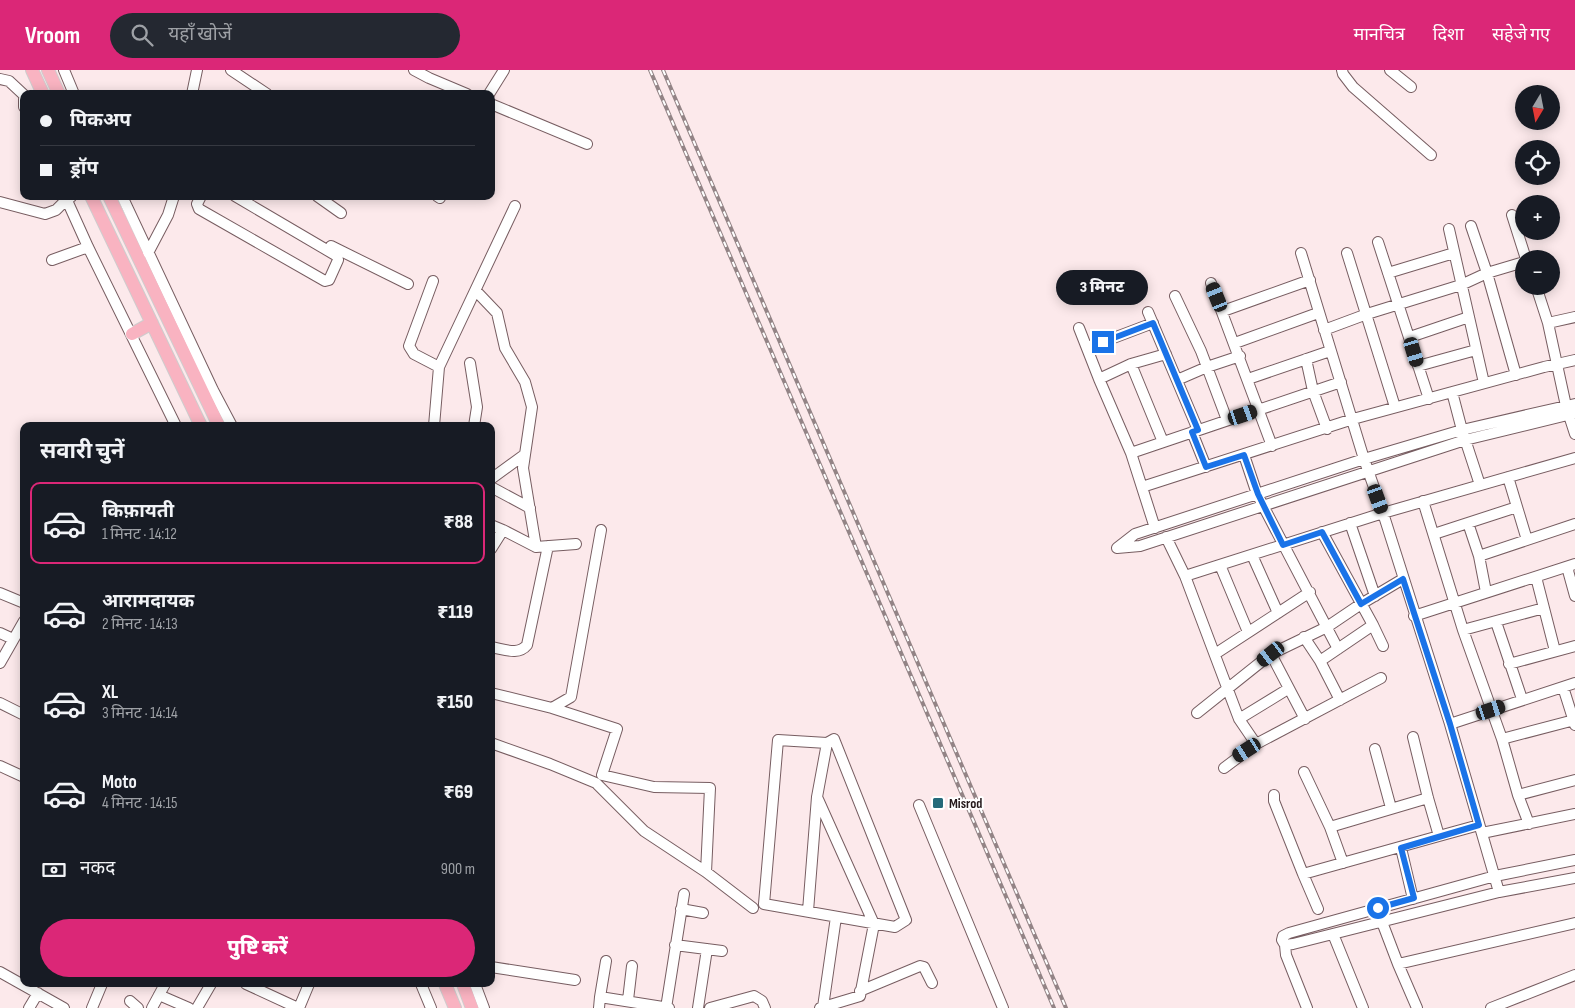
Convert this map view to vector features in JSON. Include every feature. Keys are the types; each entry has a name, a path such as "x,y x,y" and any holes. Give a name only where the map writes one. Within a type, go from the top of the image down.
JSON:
{"main road":[{"path":"32,70 38,90"},
{"path":"48,70 57,90"},
{"path":"93,200 199,422"},
{"path":"111,200 217,422"},
{"path":"132,334 152,323"},
{"path":"446,987 454,1008"},
{"path":"463,987 472,1008"}],"street":[{"path":"64,70 72,90"},
{"path":"193,90 197,70"},
{"path":"231,70 261,90"},
{"path":"414,70 451,90"},
{"path":"492,90 504,70"},
{"path":"1342,70 1353,87 1431,155"},
{"path":"1390,70 1411,87"},
{"path":"0,80 9,81 20,91"},
{"path":"495,106 587,144"},
{"path":"0,202 46,214 56,210 65,200"},
{"path":"69,200 88,246 174,422"},
{"path":"124,200 230,422"},
{"path":"148,253 168,215 173,200"},
{"path":"199,200 197,204 199,209 325,281 329,280 338,260 337,256 242,200"},
{"path":"253,200 317,239 408,284"},
{"path":"322,200 341,213"},
{"path":"434,422 440,367 515,206"},
{"path":"1512,215 1523,250"},
{"path":"1470,226 1516,374"},
{"path":"1449,228 1484,383"},
{"path":"1378,242 1429,399"},
{"path":"52,260 88,246"},
{"path":"1301,253 1364,459 1450,724 1499,892"},
{"path":"1347,253 1395,407"},
{"path":"1388,273 1454,253"},
{"path":"1324,330 1367,314 1461,285 1486,273 1515,265"},
{"path":"1222,311 1310,280"},
{"path":"433,281 408,346 414,354 440,367"},
{"path":"1212,283 1272,446"},
{"path":"476,291 497,312 505,348 525,382 532,407 523,468 536,547"},
{"path":"1539,295 1571,409 1575,434"},
{"path":"1175,296 1207,367 1227,420"},
{"path":"1148,312 1177,380 1206,467"},
{"path":"1235,343 1318,313"},
{"path":"1410,337 1469,317"},
{"path":"1548,323 1575,318"},
{"path":"1087,348 1153,323"},
{"path":"1079,328 1131,453 1154,528"},
{"path":"1418,366 1476,350"},
{"path":"1248,379 1330,351"},
{"path":"1099,379 1131,364 1166,354"},
{"path":"1177,380 1240,356"},
{"path":"1306,359 1313,391 1327,429"},
{"path":"1142,487 1327,429 1353,419 1516,374 1575,360"},
{"path":"470,363 477,407 475,422"},
{"path":"1131,364 1163,442"},
{"path":"1131,453 1341,382"},
{"path":"1452,392 1463,435 1480,485"},
{"path":"1463,435 1368,471 1263,506 1140,546 1117,548 1135,534 1364,459 1463,435 1571,409"},
{"path":"495,476 524,455"},
{"path":"1244,455 1263,506 1310,592 1338,649"},
{"path":"1184,576 1383,513 1575,458"},
{"path":"1508,477 1527,540"},
{"path":"495,489 530,508"},
{"path":"1423,502 1454,603 1502,739 1518,795 1529,824"},
{"path":"1434,534 1517,507"},
{"path":"1350,523 1375,596"},
{"path":"1468,523 1479,556 1486,592"},
{"path":"1479,556 1575,524"},
{"path":"495,526 536,547 576,544"},
{"path":"495,543 503,530"},
{"path":"552,708 572,697 601,530"},
{"path":"1322,532 1383,646"},
{"path":"1166,537 1184,576 1239,719 1256,744"},
{"path":"495,647 516,652 523,650 527,645 548,546"},
{"path":"1252,555 1278,613"},
{"path":"1220,565 1248,632"},
{"path":"1414,616 1571,565 1575,596"},
{"path":"1536,576 1555,651"},
{"path":"1197,712 1271,654 1327,627 1403,579"},
{"path":"1214,654 1310,592"},
{"path":"0,593 20,602"},
{"path":"1463,630 1544,608"},
{"path":"1496,622 1522,699"},
{"path":"1320,661 1373,625"},
{"path":"0,663 20,628"},
{"path":"0,633 13,639"},
{"path":"1304,637 1320,661 1340,700"},
{"path":"1509,664 1575,646"},
{"path":"1271,654 1305,719"},
{"path":"1224,768 1256,744 1381,678"},
{"path":"1450,724 1575,683"},
{"path":"1502,739 1574,723 1563,687"},
{"path":"1239,719 1288,689"},
{"path":"495,694 552,708 617,729 602,775 654,787 710,788 706,872"},
{"path":"0,703 20,713"},
{"path":"1413,737 1428,798 1440,836"},
{"path":"834,739 906,920 895,927 764,904 778,740 827,742 834,739"},
{"path":"808,911 817,797 827,742"},
{"path":"495,744 596,783 644,830 706,872 753,908"},
{"path":"1375,749 1391,808"},
{"path":"0,766 20,775"},
{"path":"1304,772 1330,827 1343,863"},
{"path":"1518,795 1575,780"},
{"path":"1274,795 1274,801 1302,874 1318,909"},
{"path":"817,797 874,924 860,994 863,1008"},
{"path":"1330,827 1428,798"},
{"path":"919,805 1003,1008"},
{"path":"1302,874 1440,836 1529,824 1575,814"},
{"path":"1401,848 1414,898"},
{"path":"1306,1008 1286,955 1285,944 1282,940 1283,936 1494,876 1575,860"},
{"path":"1285,944 1333,934 1499,892 1575,878"},
{"path":"666,1008 684,894"},
{"path":"682,909 703,913"},
{"path":"836,917 822,1008 860,994 920,966 924,967 932,983"},
{"path":"1382,922 1417,1008"},
{"path":"1398,964 1575,923"},
{"path":"1333,934 1363,1008"},
{"path":"675,945 722,951"},
{"path":"698,1008 708,949"},
{"path":"606,961 599,1003 628,1000 669,1008"},
{"path":"628,1000 632,966"},
{"path":"495,968 575,980"},
{"path":"0,972 20,982"},
{"path":"1491,1008 1575,975"},
{"path":"29,987 64,1008"},
{"path":"92,1008 101,987"},
{"path":"152,1008 163,987"},
{"path":"197,1008 209,987"},
{"path":"263,987 298,1008 308,987"},
{"path":"422,987 431,1008"},
{"path":"476,987 484,1008"},
{"path":"29,1008 38,993"},
{"path":"159,995 189,1008"},
{"path":"710,1008 754,996 762,1001 765,1008"},
{"path":"130,1001 138,1008"}],"railway":[{"path":"650,70 1054,1008"},
{"path":"663,70 1066,1008"}],"place":[{"name":"Misrod","path":"938,803"}],"route":[{"path":"1103,342 1153,323 1198,430 1192,432 1206,467 1244,455 1258,494 1283,545 1322,532 1361,604 1403,579 1450,724 1479,825 1401,848 1414,898 1378,908"}]}
